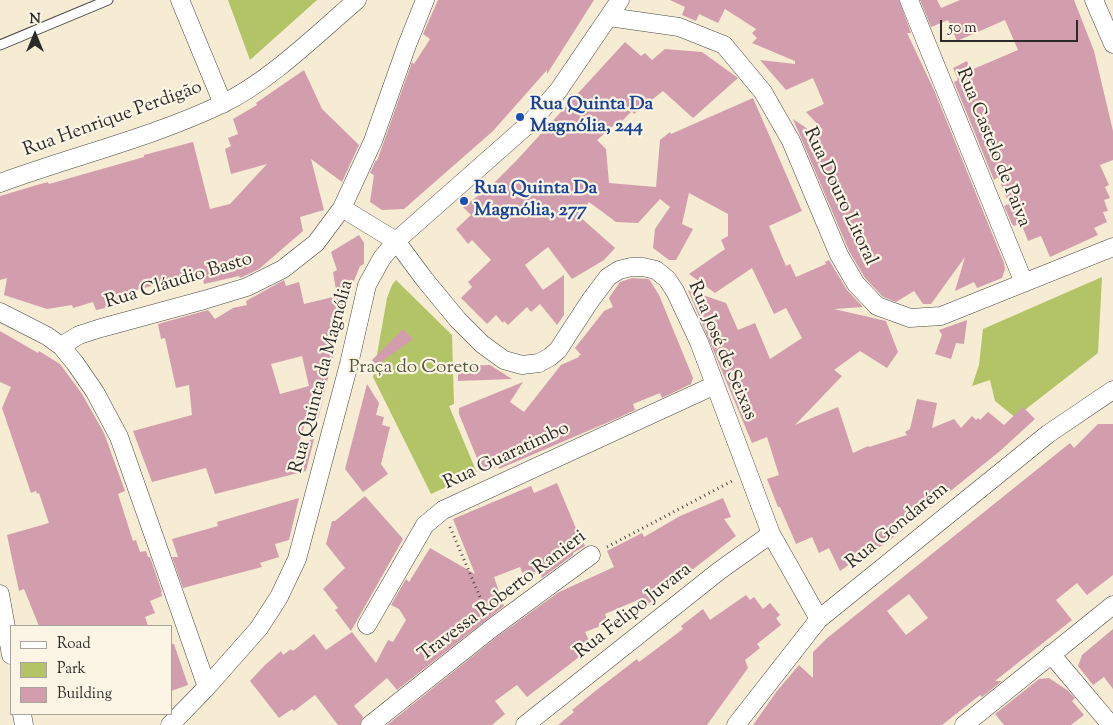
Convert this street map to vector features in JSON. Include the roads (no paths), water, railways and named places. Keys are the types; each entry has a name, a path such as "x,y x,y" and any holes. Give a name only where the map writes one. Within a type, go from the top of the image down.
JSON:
{"street":[{"path":"180,0 222,104"},
{"name":"Rua Henrique Perdigão","path":"0,184 140,137 222,104 264,78 357,0"},
{"name":"Rua Cláudio Basto","path":"61,346 87,333 204,300 254,283 283,268 316,243 342,208 373,141 425,0"},
{"name":"Rua Quinta da Magnólia","path":"170,725 207,687 259,628 279,597 297,559 349,364 367,285 382,258 396,241 532,121 558,91 620,0"},
{"name":"Rua Castelo de Paiva","path":"910,0 1024,283"},
{"path":"1094,0 1113,44"},
{"name":"Rua Douro Litoral","path":"609,17 679,27 724,45 763,92 791,141 839,255 856,284 877,306 910,318 941,316 1113,247"},
{"name":"Rua José de Seixas","path":"342,208 396,241 458,320 482,344 504,360 522,365 539,362 550,357 558,350 608,277 619,270 630,267 643,267 656,270 667,279 675,290 699,342 771,534 819,619"},
{"path":"0,312 47,336 61,346 94,392 119,437 207,687"},
{"name":"Rua Guaratimbo","path":"367,625 425,525 443,510 715,386"},
{"name":"Rua Gondarém","path":"736,725 819,619 1048,434 1113,390"},
{"name":"Rua Felipo Juvara","path":"525,725 719,571 771,534"},
{"name":"Travessa Roberto Ranieri","path":"370,725 492,628 590,555"},
{"path":"0,594 10,649"},
{"path":"964,725 1113,605"},
{"path":"1051,654 1111,725"}],"lane":[{"path":"0,45 108,0"}],"place":[{"name":"Rua Quinta Da Magnólia, 244","path":"520,117"},
{"name":"Rua Quinta Da Magnólia, 277","path":"464,201"}],"park label":[{"name":"Praça do Coreto","path":"414,369"}]}
